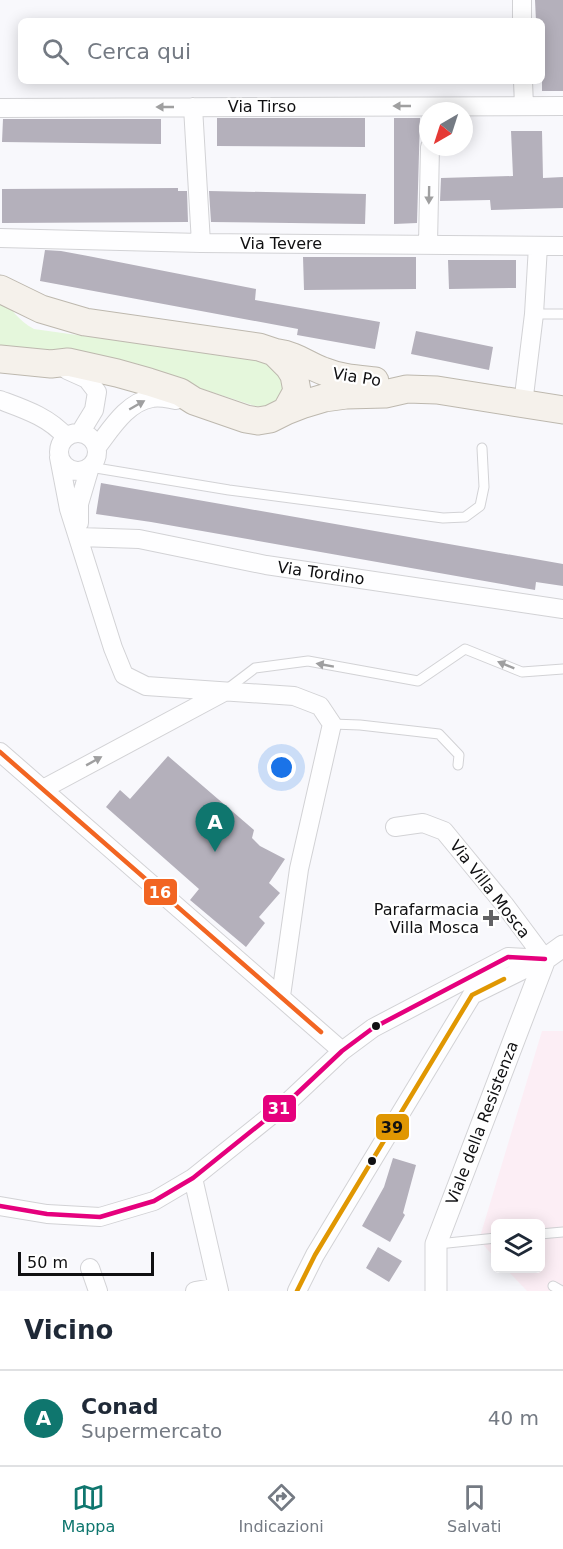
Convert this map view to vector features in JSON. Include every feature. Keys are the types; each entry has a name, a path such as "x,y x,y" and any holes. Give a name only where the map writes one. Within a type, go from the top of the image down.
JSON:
{"main road":[{"name":"Via Po","path":"0,289 41,309 85,322 259,347 290,354 322,371 344,378 386,381 407,389"},
{"path":"274,352 289,367 296,383 297,391 286,411"},
{"name":"Via Po","path":"0,359 51,364 68,363 117,373 180,392 194,401 258,421 279,416 286,411 324,398 385,394 407,389 436,390 563,412"}],"street":[{"path":"522,0 522,18"},
{"path":"523,84 524,106"},
{"name":"Via Tirso","path":"473,108 563,106"},
{"path":"193,107 201,243"},
{"name":"Via Tirso","path":"0,108 419,109"},
{"path":"428,244 430,156"},
{"name":"Via Tevere","path":"0,238 201,243 563,246"},
{"path":"529,405 538,246"},
{"path":"51,364 87,379 97,392 94,410 73,435 59,446 59,457 69,509 113,648 124,675 146,687 294,696 320,706 332,724 299,869 281,996"},
{"path":"79,537 79,504 90,467 96,458 97,447 123,414 136,404 153,397 194,401"},
{"path":"0,400 45,419 73,435 90,437 97,447"},
{"path":"59,457 66,467 72,470 84,470 90,467"},
{"name":"Via Tordino","path":"79,537 139,539 267,565 563,609"},
{"path":"43,789 225,691"},
{"path":"0,752 342,1051"},
{"name":"Via Villa Mosca","path":"395,827 423,823 444,831 504,904 545,959"},
{"path":"297,1291 315,1255 472,995 545,959 563,946"},
{"path":"0,1206 47,1214 100,1217 154,1201 194,1178 289,1101 342,1051 373,1028 508,957 545,959"},
{"name":"Viale della Resistenza","path":"436,1291 436,1244 545,959"},
{"path":"194,1178 218,1289 195,1291"},
{"path":"90,1268 98,1291"}],"lane":[{"path":"534,314 563,314"},
{"path":"90,467 230,490 443,518 465,516 480,506 484,487 483,447"},
{"path":"225,691 255,668 308,661 418,681 465,649 522,672 563,669"},
{"path":"332,724 439,734 459,755 458,765"},
{"path":"545,1234 563,1232"},
{"path":"436,1244 491,1238"},
{"path":"562,1291 553,1286 563,1282"}],"shaded area":[{"path":"542,1031 563,1031 563,1291 527,1291 510,1273 545,1273 545,1219 491,1219 491,1254 479,1240"}],"green space":[{"path":"0,298 20,319 34,329 255,360 275,365 287,383 280,401 267,407 255,406 193,386 0,347"}],"building":[{"path":"535,0 563,0 563,91 542,91 542,84 545,84 545,18 536,18"},
{"path":"217,118 365,118 365,147 217,146"},
{"path":"394,118 419,118 417,223 394,224"},
{"path":"3,119 161,119 161,144 2,142"},
{"path":"511,131 542,131 543,178 563,177 563,208 491,210 490,200 440,201 441,178 513,176"},
{"path":"178,188 178,191 187,191 188,222 2,223 2,189"},
{"path":"209,191 366,194 365,224 211,222"},
{"path":"45,250 61,251 256,289 255,300 380,322 375,349 297,335 298,329 40,281"},
{"path":"303,257 416,257 416,289 304,290"},
{"path":"448,260 516,260 516,288 449,289"},
{"path":"416,331 493,347 489,370 411,354"},
{"path":"101,483 563,564 563,586 536,582 535,590 96,514"},
{"path":"168,756 254,830 252,838 260,846 285,859 269,883 280,893 259,917 265,923 246,947 190,900 199,889 106,807 120,790 130,799"},
{"path":"393,1158 416,1165 403,1213 405,1215 390,1242 362,1226 384,1187"},
{"path":"378,1247 402,1261 389,1282 366,1268"}],"transit line":[{"name":"16","path":"0,752 321,1032"},
{"name":"31","path":"0,1206 47,1214 100,1217 154,1201 193,1178 289,1101 342,1051 373,1028 508,957 545,959"},
{"name":"39","path":"297,1291 315,1255 472,995 504,979"}],"place":[{"name":"Conad","path":"215,852"},
{"name":"Parafarmacia Villa Mosca","path":"491,918"}]}
